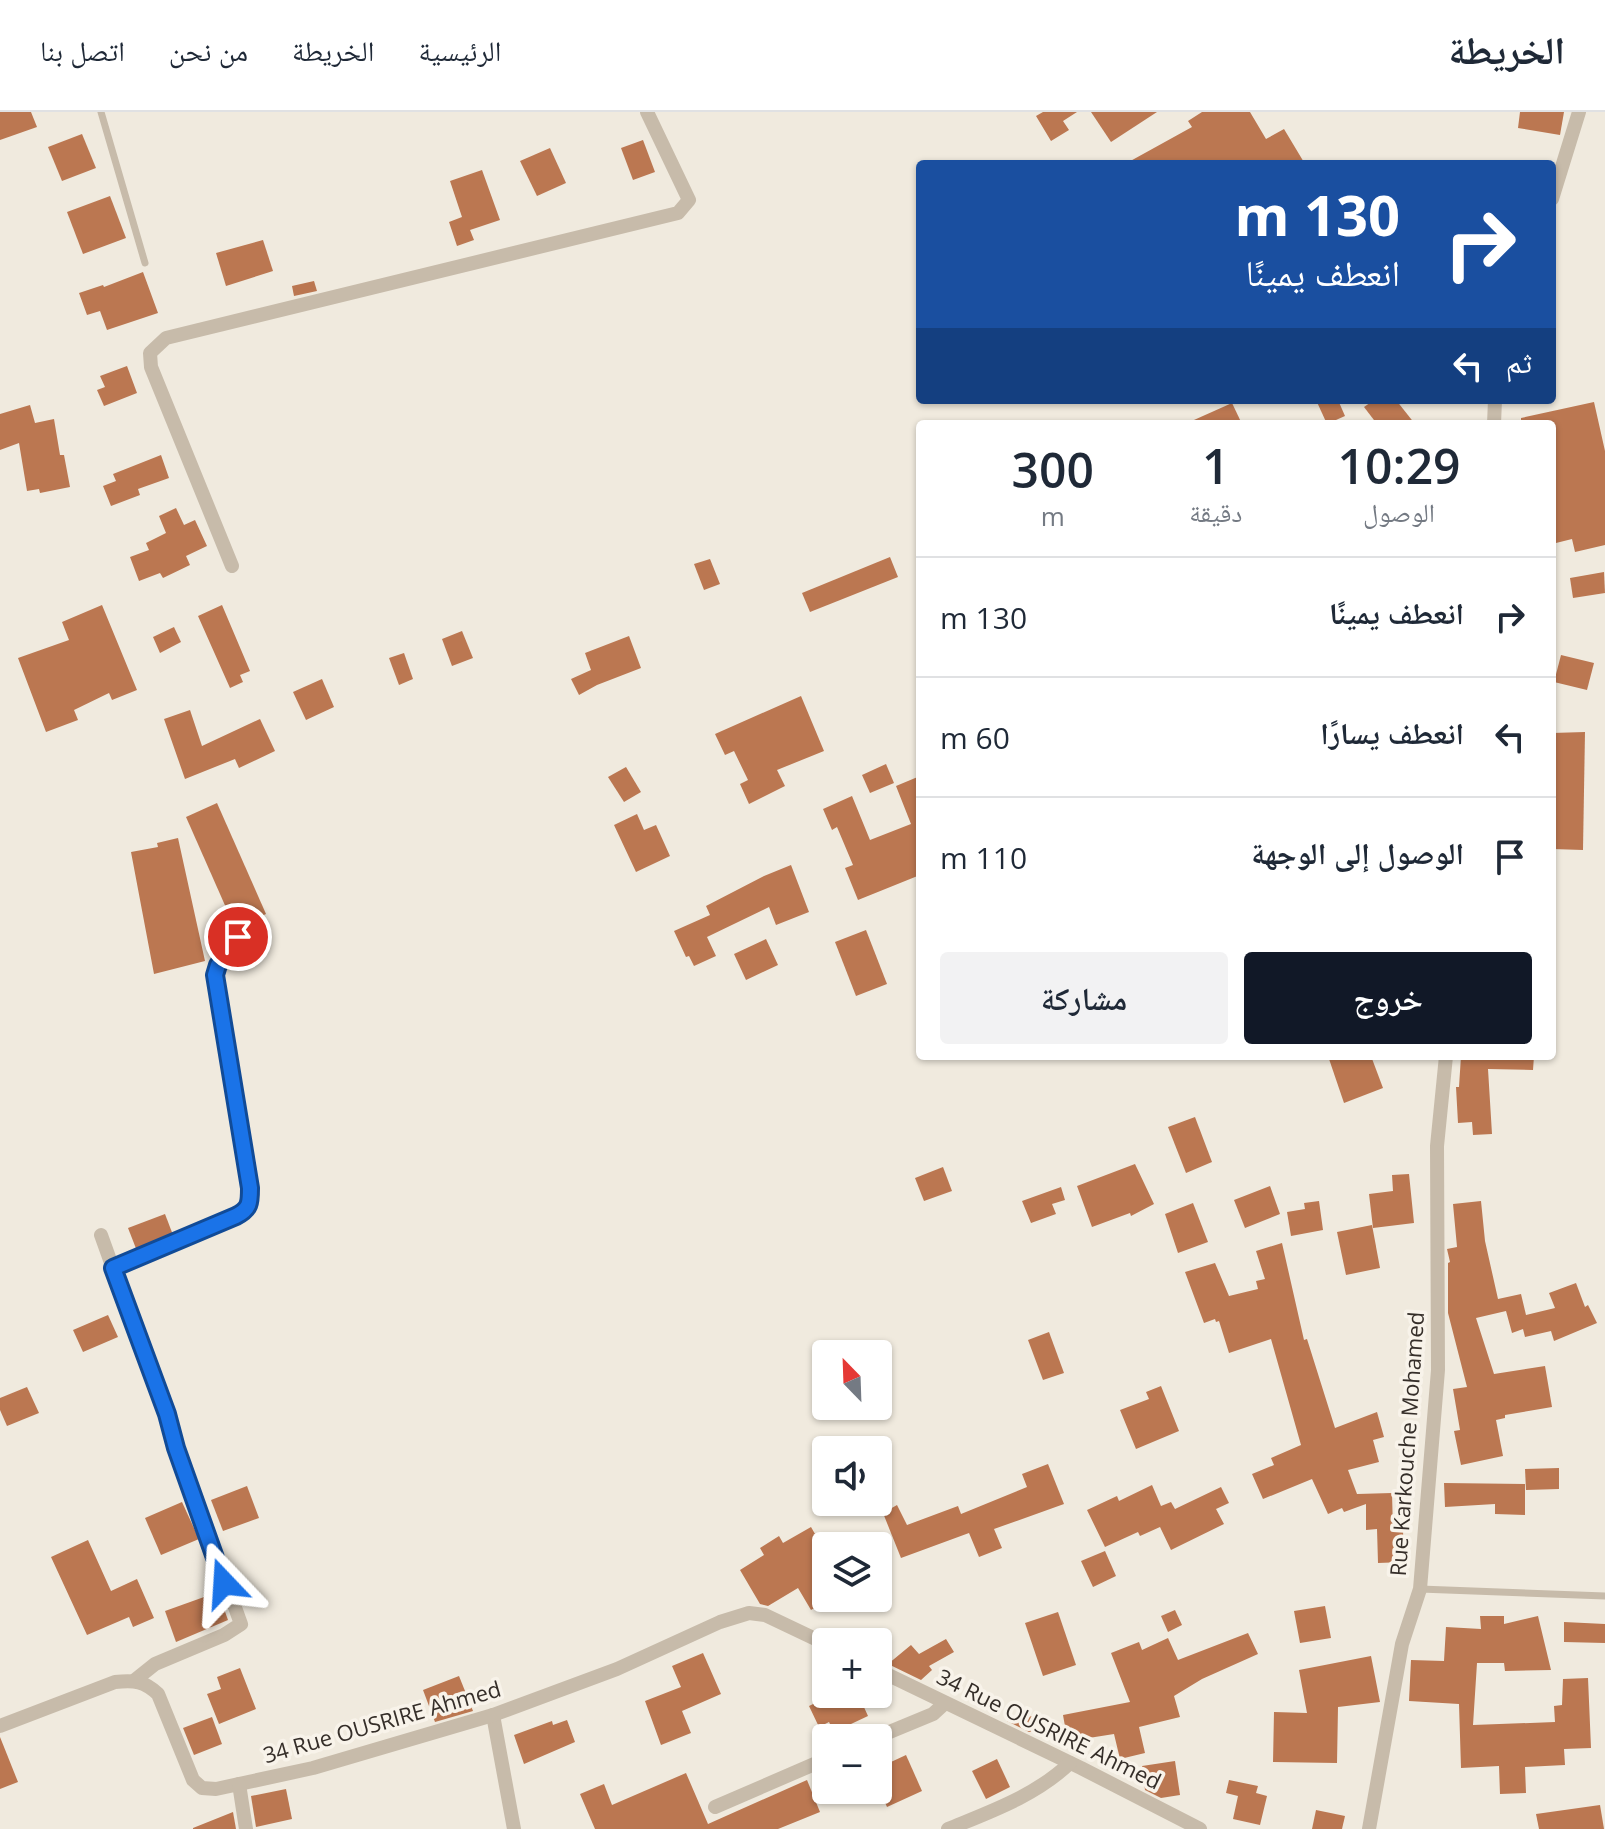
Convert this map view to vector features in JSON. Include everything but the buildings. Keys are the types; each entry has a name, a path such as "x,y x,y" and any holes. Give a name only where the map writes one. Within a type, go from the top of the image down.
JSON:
{"street":[{"path":"232,566 151,367 150,353 166,338 678,213 689,200 647,112"},
{"path":"1556,186 1579,112"},
{"name":"Rue Karkouche Mohamed","path":"1369,1829 1402,1644 1420,1589 1438,1370 1437,1146 1446,1060"},
{"path":"0,1726 115,1682 135,1680 155,1664 224,1635 241,1624 101,1235"},
{"name":"34 Rue OUSRIRE Ahmed","path":"135,1680 148,1685 158,1694 193,1780 202,1788 216,1789 313,1768 493,1715 617,1669 720,1622 749,1613 765,1615 812,1637"},
{"name":"34 Rue OUSRIRE Ahmed","path":"892,1677 1200,1829"},
{"path":"892,1731 933,1714 945,1703"},
{"path":"493,1715 514,1829"},
{"path":"948,1829 1025,1797 1070,1763"},
{"path":"715,1807 812,1765"},
{"path":"239,1784 246,1829"}],"lane":[{"path":"101,112 145,263"},
{"path":"113,1268 236,1216 246,1211 250,1204 250,1188 215,975 218,965 238,937"},
{"path":"1420,1589 1605,1596"}],"route":[{"path":"224,1583 167,1414 113,1268 236,1216 246,1211 250,1204 250,1188 215,975 218,965 238,937"}]}
